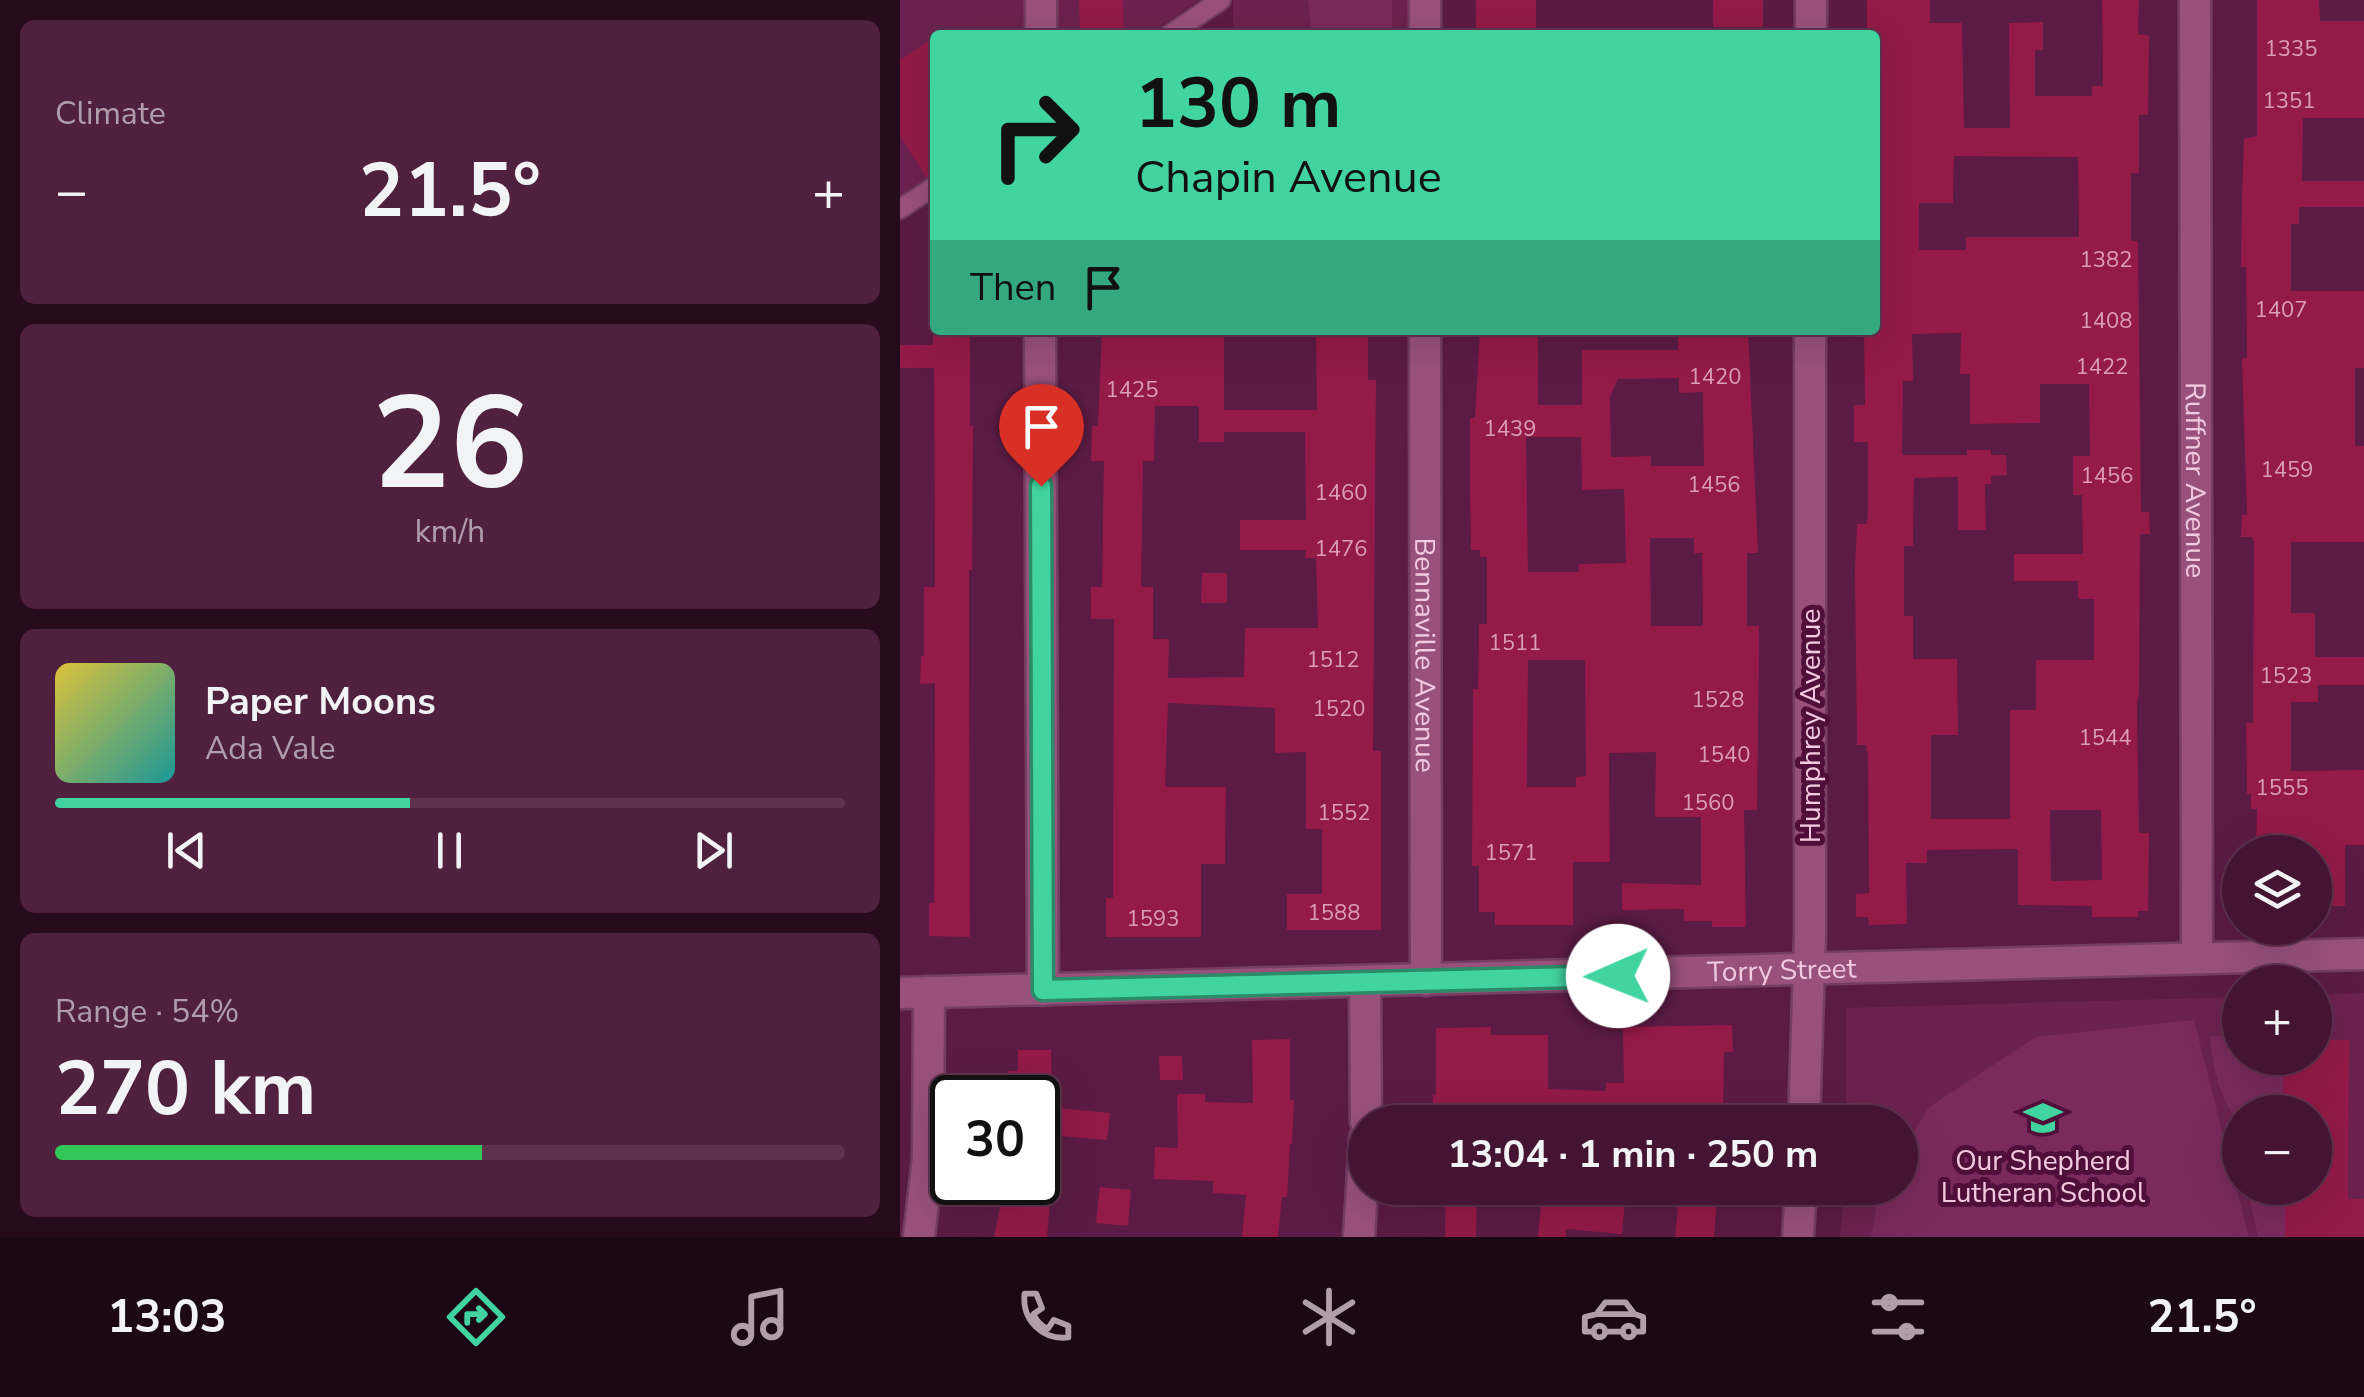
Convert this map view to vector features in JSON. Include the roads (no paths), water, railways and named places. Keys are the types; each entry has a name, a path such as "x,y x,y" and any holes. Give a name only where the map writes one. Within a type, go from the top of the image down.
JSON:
{"street":[{"path":"1041,0 1041,30"},
{"path":"1425,0 1425,30"},
{"path":"1811,0 1811,30"},
{"name":"Ruffner Avenue","path":"2195,0 2197,958"},
{"path":"1040,335 1043,990"},
{"name":"Bennaville Avenue","path":"1425,335 1426,980"},
{"name":"Humphrey Avenue","path":"1804,1105 1810,335"},
{"name":"Torry Street","path":"914,992 2364,954"},
{"path":"1365,980 1366,1105"},
{"path":"914,992 928,1158 919,1237"},
{"path":"1359,1237 1361,1205"},
{"path":"1798,1237 1801,1205"}],"lane":[{"path":"1176,30 1221,0"},
{"path":"900,209 930,189"}],"place":[{"name":"Our Shepherd Lutheran School","path":"2043,1118"}]}
